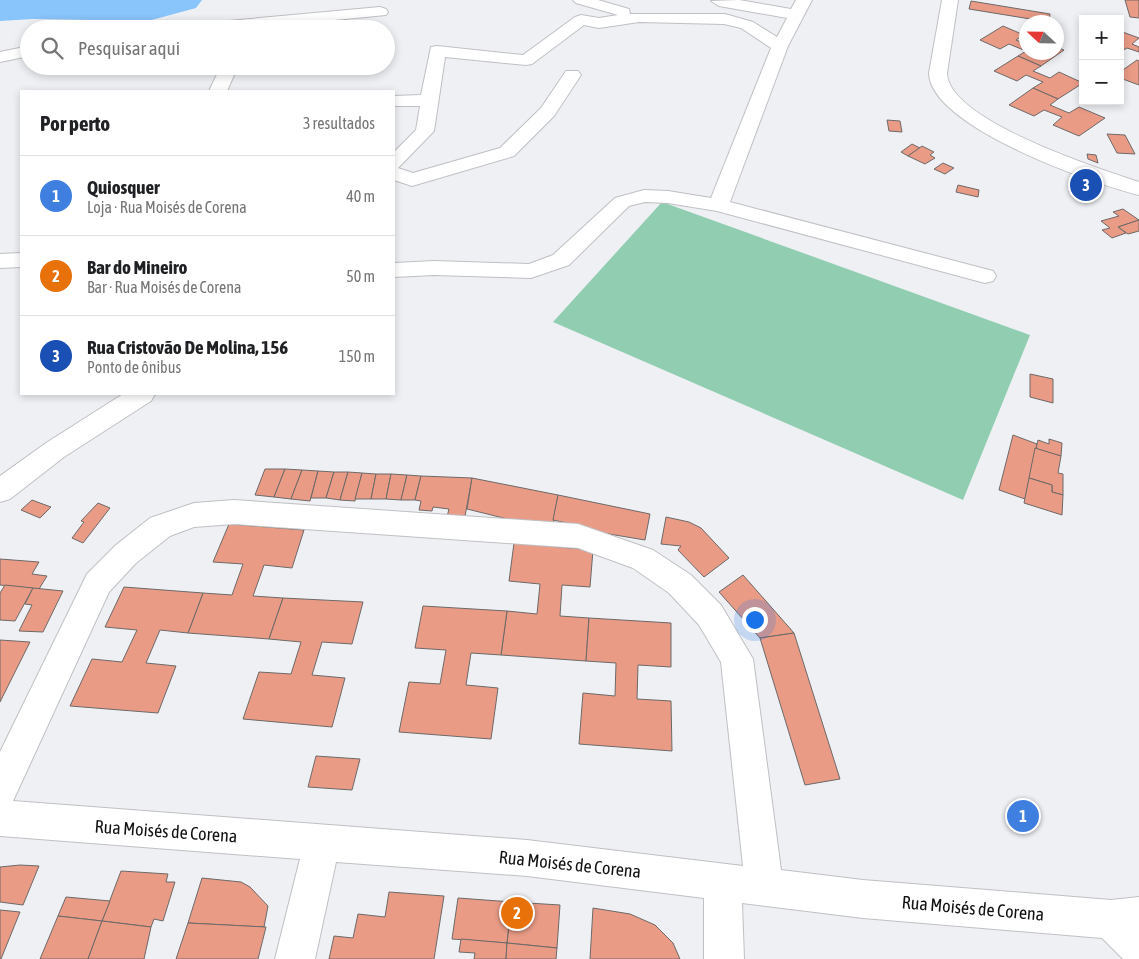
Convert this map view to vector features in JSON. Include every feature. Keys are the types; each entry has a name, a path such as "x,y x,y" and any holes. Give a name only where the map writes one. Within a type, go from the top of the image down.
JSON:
{"street":[{"path":"581,0 638,17"},
{"path":"716,0 800,7 780,46 768,81 718,205"},
{"path":"950,0 938,77 946,96 969,117 1029,148 1139,189"},
{"path":"305,20 380,12"},
{"path":"395,163 425,131 437,52 526,60 581,20 599,23 638,17 711,18 738,21 780,46"},
{"path":"0,57 20,54"},
{"path":"218,90 226,75"},
{"path":"395,173 412,180 507,152 548,112 572,75"},
{"path":"395,101 430,100"},
{"path":"395,270 434,268 531,271 561,260 622,202 644,196 668,196 718,205 985,276"},
{"path":"0,261 20,260"},
{"path":"0,490 55,450 140,395"},
{"path":"0,790 98,583 126,554 160,527 194,515 234,512 578,536 643,559 680,584 710,614 737,659 764,887"},
{"name":"Rua Moisés de Corena","path":"0,818 527,858 863,899 1125,917"},
{"path":"295,959 322,842"},
{"path":"723,882 724,959"},
{"path":"1125,917 1139,947"}],"green space":[{"path":"662,202 1030,335 963,500 553,322"}],"building":[{"path":"1125,0 1139,0 1139,18 1130,17"},
{"path":"971,1 1050,14 1019,15 1019,17 969,9"},
{"path":"1003,26 1019,33 1019,38 1016,40 1019,41 1019,48 1009,44 1000,49 980,40"},
{"path":"1124,32 1139,38 1132,44 1139,47 1139,52 1127,48 1124,50"},
{"path":"1018,56 1019,60 1027,60 1041,66 1033,71 1050,78 1059,72 1079,81 1079,86 1058,99 1033,88 1043,82 1026,75 1017,81 994,71"},
{"path":"1027,60 1050,60 1041,66"},
{"path":"1137,60 1139,61 1139,85 1124,79 1124,69"},
{"path":"1033,88 1058,99 1050,105 1069,113 1079,107 1105,118 1079,136 1053,125 1062,117 1044,110 1034,116 1009,105"},
{"path":"887,120 900,121 902,132 889,131"},
{"path":"1107,134 1125,135 1135,154 1117,153"},
{"path":"912,144 920,148 908,156 901,152"},
{"path":"922,146 934,152 930,155 935,158 925,164 908,156"},
{"path":"1087,154 1096,155 1098,163 1088,159"},
{"path":"943,163 954,168 945,174 934,169"},
{"path":"958,185 979,190 978,197 956,192"},
{"path":"1123,209 1139,220 1118,227 1126,233 1112,238 1102,230 1110,228 1101,221 1119,216 1113,212"},
{"path":"1139,220 1139,231 1128,234 1118,227"},
{"path":"1030,374 1053,379 1053,403 1030,397"},
{"path":"1013,435 1037,444 1025,499 999,490"},
{"path":"1049,439 1062,443 1061,456 1036,449 1038,440 1049,444"},
{"path":"1035,448 1061,456 1058,473 1063,474 1063,495 1052,492 1052,485 1029,478"},
{"path":"265,469 285,469 274,497 255,495"},
{"path":"285,469 302,470 291,499 274,497"},
{"path":"302,470 318,471 310,501 291,499"},
{"path":"318,471 334,472 326,498 311,498"},
{"path":"334,472 348,472 340,500 326,498"},
{"path":"348,472 362,473 355,501 340,500"},
{"path":"362,473 376,474 371,499 355,499"},
{"path":"376,474 391,474 386,499 371,499"},
{"path":"391,474 407,475 401,500 386,499"},
{"path":"407,475 421,476 415,500 401,500"},
{"path":"421,476 472,478 464,522 446,521 449,509 433,507 432,511 419,510 421,501 415,500"},
{"path":"472,478 558,495 552,530 467,509"},
{"path":"1029,478 1052,485 1052,492 1063,495 1062,515 1024,503"},
{"path":"558,495 650,514 645,540 585,530 586,527 553,520"},
{"path":"32,500 51,507 40,518 21,510"},
{"path":"98,503 110,508 83,543 72,538 84,522 81,521"},
{"path":"666,517 689,522 701,528 729,558 704,577 678,550 681,546 661,544"},
{"path":"229,524 304,530 292,568 264,565 253,596 283,598 269,639 188,633 203,593 232,595 243,564 213,562"},
{"path":"514,543 593,550 590,587 562,585 560,616 589,618 586,661 501,655 507,611 537,614 540,584 509,581"},
{"path":"0,559 39,562 32,574 47,576 39,589 0,585"},
{"path":"743,575 794,633 760,638 719,592"},
{"path":"5,585 33,588 15,621 0,620 0,593"},
{"path":"124,587 203,593 188,633 160,630 146,663 176,666 158,713 70,706 92,659 122,662 137,630 105,627"},
{"path":"33,588 63,591 43,632 19,631 32,605 25,604"},
{"path":"283,598 363,602 352,644 322,642 312,675 345,678 332,727 243,719 259,672 291,674 301,642 269,639"},
{"path":"423,606 507,611 501,655 471,653 466,685 498,688 491,739 399,732 409,682 440,684 446,650 415,648"},
{"path":"589,618 671,623 671,667 638,665 637,699 671,701 672,751 579,744 583,693 615,696 616,663 586,661"},
{"path":"794,633 840,779 805,785 760,638"},
{"path":"0,640 30,642 0,702"},
{"path":"316,756 360,759 352,790 308,787"},
{"path":"39,866 23,905 0,902 0,867"},
{"path":"121,871 168,874 166,882 175,882 163,921 154,919 151,927 102,921"},
{"path":"202,878 241,882 250,887 268,906 264,927 188,923"},
{"path":"389,892 444,896 434,959 329,959 334,936 353,938 358,914 385,917"},
{"path":"66,897 110,901 102,921 58,916"},
{"path":"458,898 512,902 507,943 452,939"},
{"path":"512,902 560,905 557,948 507,943"},
{"path":"593,908 630,914 655,925 673,943 680,959 590,959"},
{"path":"0,910 20,912 1,959 0,959"},
{"path":"58,916 102,921 88,959 40,959"},
{"path":"102,921 151,927 144,959 88,959"},
{"path":"188,923 266,927 258,959 176,959"},
{"path":"461,939 507,943 506,959 474,959 475,953 459,952"},
{"path":"507,943 557,948 556,959 506,959"}],"waterway":[{"path":"0,9 33,7 148,9 183,0"}],"place":[{"name":"Rua Cristovão De Molina, 156","path":"1086,185"},
{"name":"Quiosquer","path":"1023,816"},
{"name":"Bar do Mineiro","path":"517,913"}]}
